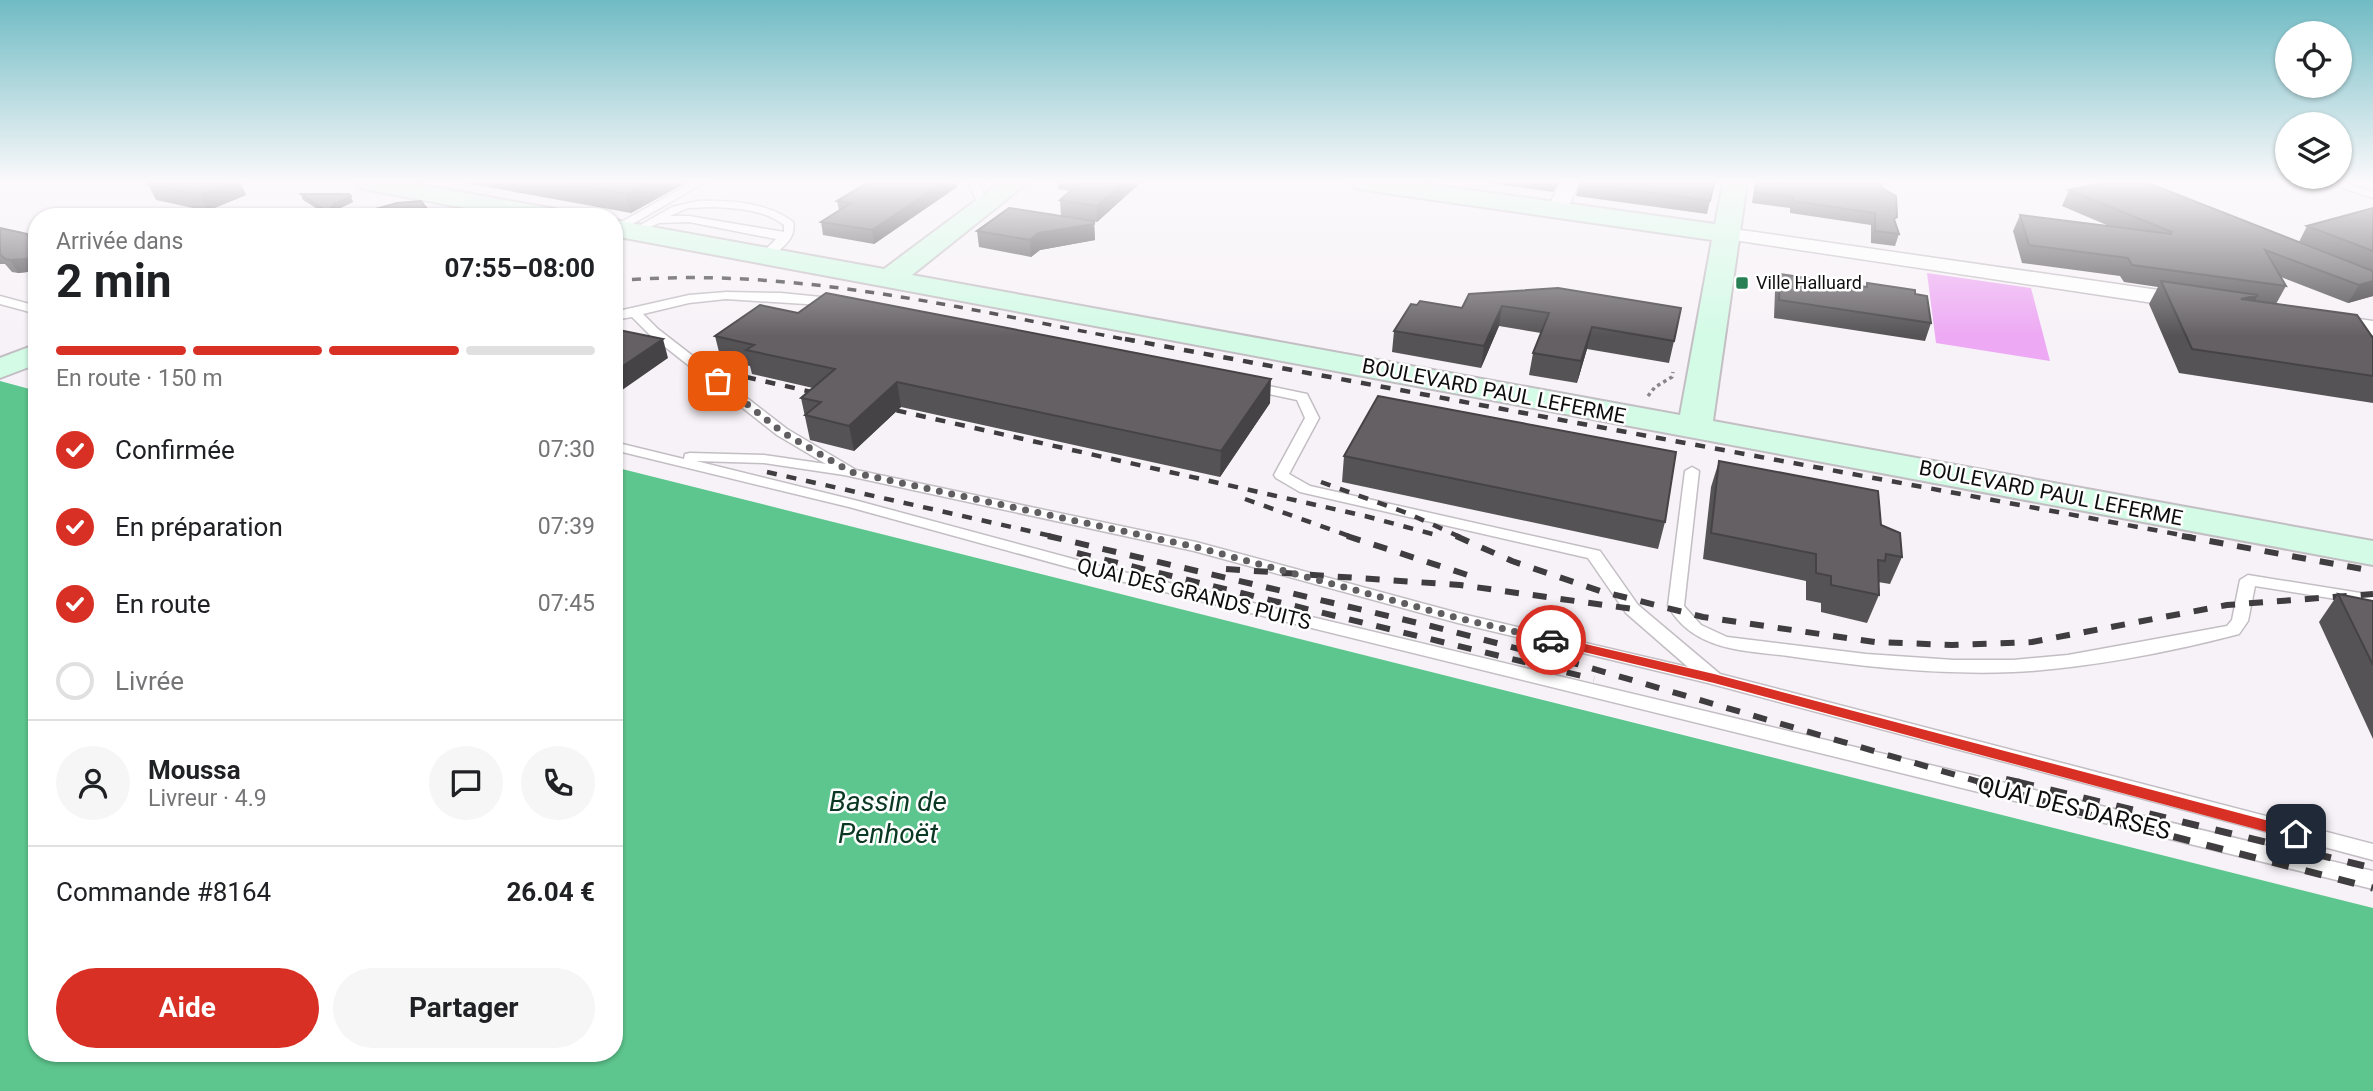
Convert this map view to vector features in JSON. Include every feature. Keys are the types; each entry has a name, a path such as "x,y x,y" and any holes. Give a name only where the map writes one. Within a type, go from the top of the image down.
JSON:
{"main road":[{"name":"BOULEVARD PAUL LEFERME","path":"681,234 776,247 890,279 2373,553"},
{"path":"890,279 938,234"},
{"path":"1695,428 1727,234"},
{"path":"0,369 28,356"}],"street":[{"path":"1727,234 2215,306"},
{"path":"2307,319 2373,328"}],"lane":[{"path":"776,247 786,234"},
{"path":"623,315 689,299 758,293 853,305"},
{"path":"0,300 28,308"},
{"path":"636,314 654,332 782,432 851,472"},
{"path":"1234,383 1302,397 1312,418 1281,475 1305,489 1594,554 1632,609 1714,679"},
{"name":"QUAI DES GRANDS PUITS","path":"623,448 853,504 1104,572 1775,736"},
{"path":"658,457 764,458 851,472 1196,547 1458,618 1714,679 2373,852"},
{"path":"1692,471 1676,606 1684,620 1696,629 1712,638 1734,643 1828,656 1928,665 2013,666 2087,658 2234,630 2240,621 2248,580 2373,600"},
{"name":"QUAI DES DARSES","path":"1775,736 2373,880"}],"path":[{"path":"1647,399 1649,392 1672,377 1674,365"}],"shaded area":[{"path":"1927,273 2031,288 2050,361 1936,343"}],"water":[{"name":"Bassin de Penhoët","path":"0,381 28,389 28,1062 623,1062 623,469 2373,908 2373,1091 0,1091"}],"building":[{"path":"0,234 27,234 28,259 10,260 0,254"},
{"path":"994,234 1037,234 1030,240"},
{"path":"2026,234 2278,234 2373,271 2373,281 2359,285 2265,250 2286,286 2132,265 2128,258 2029,245"},
{"path":"2328,234 2373,234 2373,251"},
{"path":"1780,274 1867,287 1867,283 1915,290 1915,294 1927,296 1931,323 1779,300"},
{"path":"2161,281 2258,295 2241,299 2357,315 2373,338 2373,376 2192,349"},
{"path":"1558,288 1681,308 1674,341 1592,327 1581,361 1533,353 1549,313 1502,306 1484,346 1394,331 1411,304 1417,305 1420,301 1462,308 1469,294"},
{"path":"826,293 1271,379 1221,451 897,382 849,426 805,415 821,402 801,398 835,369 746,350 754,345 715,336 760,305 798,313"},
{"path":"623,331 663,339 623,366"},
{"path":"1378,396 1676,452 1665,522 1344,456"},
{"path":"1719,461 1878,491 1881,525 1900,533 1902,557 1886,554 1885,561 1878,560 1879,595 1831,585 1831,576 1816,573 1816,554 1711,533"},
{"path":"2338,594 2373,601 2373,665"}],"railway":[{"path":"623,281 745,279 811,285 941,304 1134,341"},
{"path":"1125,339 2192,537"},
{"path":"746,377 829,396"},
{"path":"877,406 1365,516 1436,535"},
{"path":"767,472 1056,537"},
{"path":"1321,482 1407,513 1460,537"},
{"path":"1245,499 1352,537"},
{"path":"1048,536 1431,626 1577,664 1983,783"},
{"path":"1347,536 1480,579"},
{"path":"1456,536 1512,561 1600,591 1703,617 1875,642 1952,645 2032,642 2227,605 2373,594"},
{"path":"2182,536 2373,571"},
{"path":"1077,553 1594,679"},
{"path":"1226,569 1460,585 1633,609"},
{"path":"2006,779 2025,783"},
{"path":"1977,782 2093,816 2373,888"},
{"path":"2017,782 2373,868"}],"way so far":[{"path":"718,381 782,432 851,472 1196,547 1458,618 1551,640"}],"place":[{"name":"Ville Halluard","path":"1742,283"}],"route":[{"path":"1551,640 1714,679 2296,834"}]}
